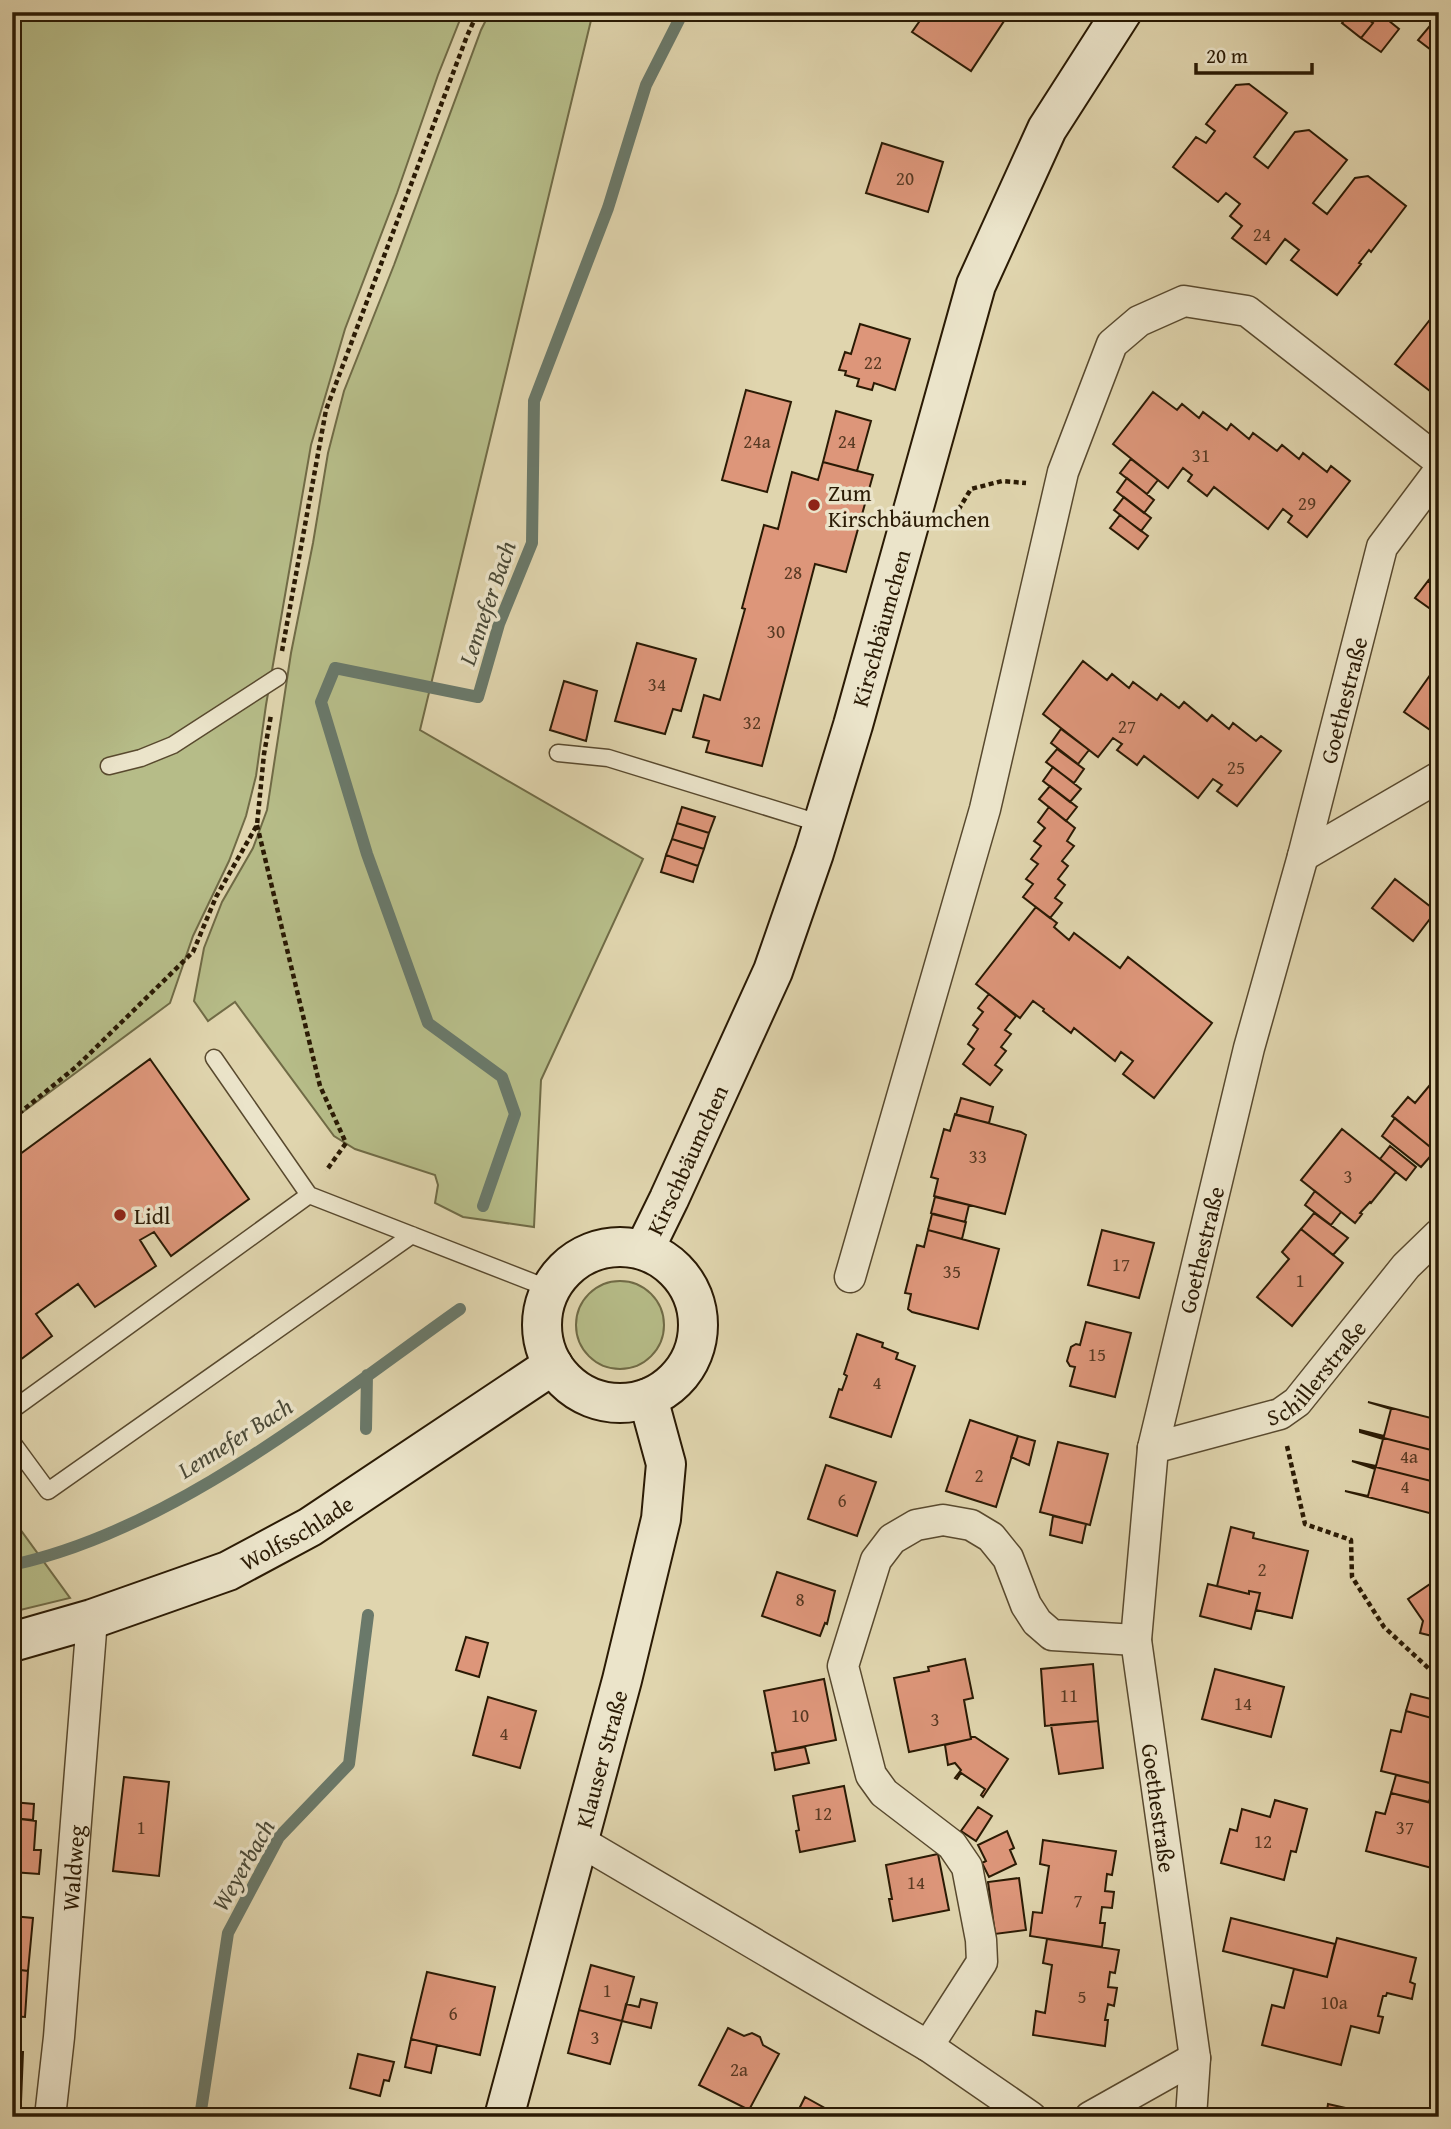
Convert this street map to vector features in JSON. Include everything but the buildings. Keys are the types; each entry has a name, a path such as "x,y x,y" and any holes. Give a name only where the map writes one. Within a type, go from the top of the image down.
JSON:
{"main road":[{"name":"Kirschbäumchen","path":"643,1250 773,971 853,725 906,527 976,285 1047,129 1122,12"},
{"path":"616,1247 643,1250 665,1261 682,1277 694,1298 698,1322 695,1345 685,1367 669,1385 648,1398 622,1403 595,1399 571,1386 553,1365 545,1348 541,1328 543,1308 550,1289 566,1267 589,1252 616,1247"},
{"name":"Wolfsschlade","path":"12,1643 92,1619 228,1571 310,1527 553,1365"},
{"name":"Klauser Straße","path":"504,2117 622,1680 661,1519 666,1464 648,1398"}],"street":[{"path":"850,1277 985,809 1063,472 1112,344 1139,321 1184,301 1247,311 1439,461"},
{"name":"Goethestraße","path":"1191,2117 1195,2058 1136,1640 1153,1448 1245,1062 1303,856 1382,547 1439,471"},
{"path":"1303,856 1439,777"},
{"name":"Schillerstraße","path":"1153,1448 1280,1415 1297,1402 1406,1266 1439,1234"},
{"path":"928,2046 982,1962 981,1940 967,1867 952,1845 884,1793 871,1775 844,1666 876,1560 892,1539 916,1525 943,1520 971,1525 991,1537 1008,1558 1027,1605 1037,1622 1052,1635 1136,1640"},
{"name":"Waldweg","path":"50,2117 59,2037 92,1619"},
{"path":"578,1840 928,2046 1031,2117"},
{"path":"1090,2117 1195,2058"}],"lane":[{"path":"109,766 141,758 173,745 278,677"},
{"path":"558,753 608,758 823,824"},
{"path":"214,1058 309,1195 550,1289"},
{"path":"12,1410 309,1195"},
{"path":"12,1442 48,1491 412,1235"}],"path":[{"path":"309,1195 346,1143 320,1086 257,825 264,754 326,410 478,12"},
{"path":"906,527 953,519 971,489 1002,481 1037,484 1063,472"},
{"path":"12,1119 76,1067 192,952 216,897 257,825"},
{"path":"1280,1415 1305,1524 1350,1540 1352,1577 1384,1627 1439,1678"}],"green space":[{"path":"12,12 463,12 345,329 311,445 256,776 246,816 229,861 193,936 170,1003 12,1120"},
{"path":"490,12 593,12 420,730 643,859 541,1080 534,1227 463,1217 435,1203 438,1185 435,1175 355,1149 334,1136 235,1002 208,1021 194,1001 204,948 222,902 253,848 267,810 291,653 328,453 344,391"},
{"path":"620,1281 637,1285 651,1294 660,1308 664,1325 660,1342 651,1356 637,1365 620,1369 603,1365 589,1356 580,1342 576,1325 580,1308 589,1294 603,1285"},
{"path":"12,1518 70,1598 12,1612"}],"waterway":[{"name":"Lennefer Bach","path":"483,1206 515,1114 502,1077 428,1023 367,854 321,702 335,668 478,697 499,624 532,543 534,401 608,208 646,85 683,12"},
{"name":"Lennefer Bach","path":"12,1565 72,1548 132,1523 190,1493 303,1422 460,1309"},
{"name":"Weyerbach","path":"366,1429 367,1375"},
{"name":"Weyerbach","path":"200,2117 228,1933 279,1837 349,1764 368,1615"}],"place":[{"name":"Zum Kirschbäumchen","path":"814,505"},
{"name":"Lidl","path":"120,1215"}]}
